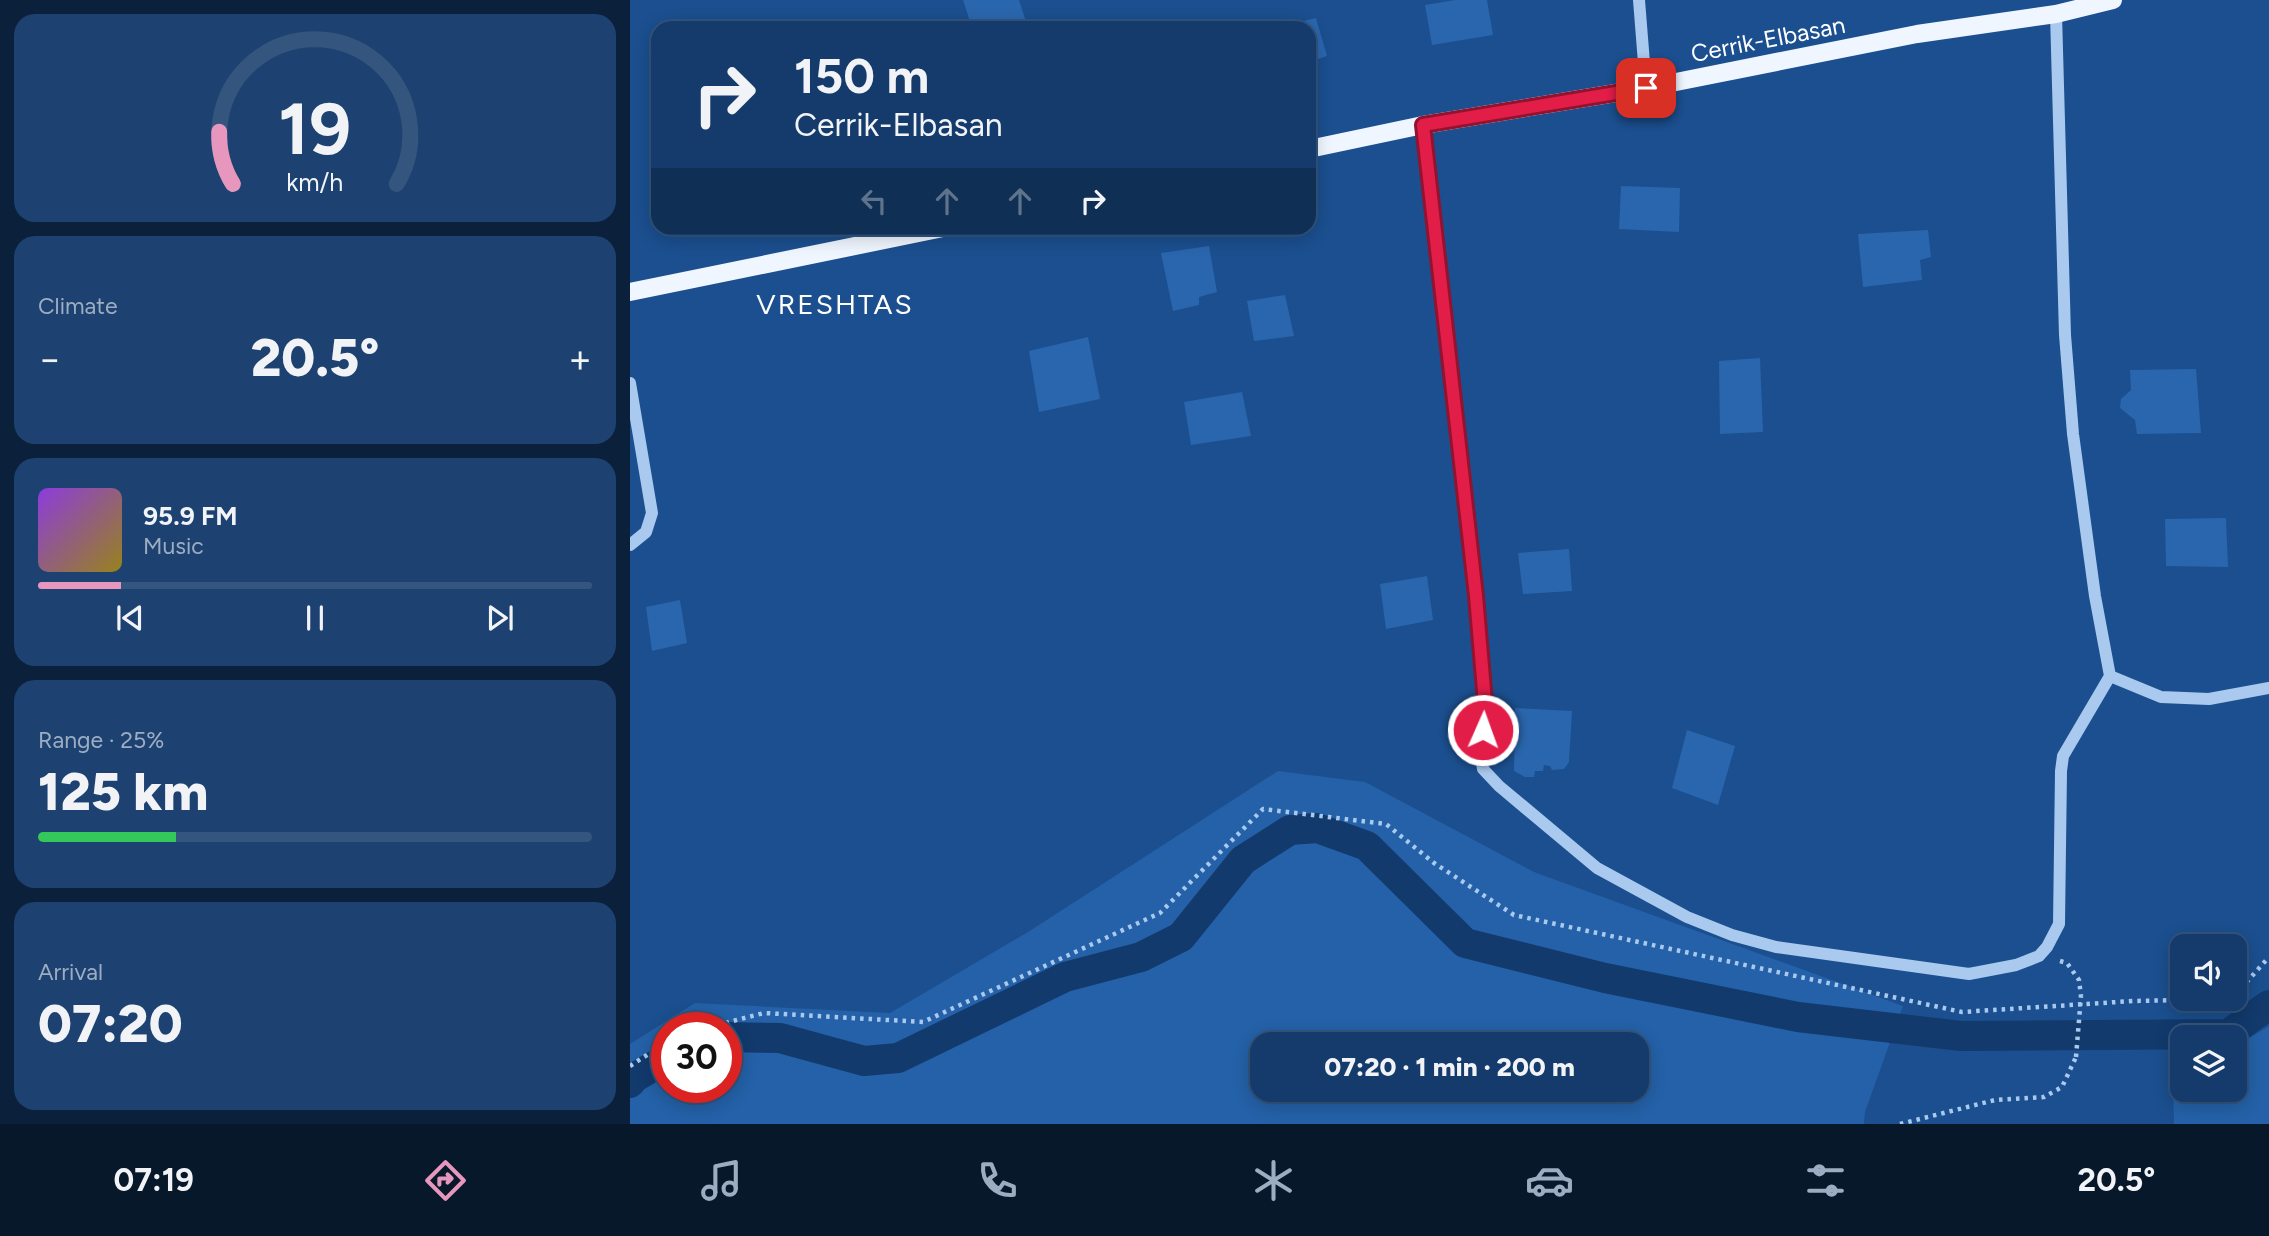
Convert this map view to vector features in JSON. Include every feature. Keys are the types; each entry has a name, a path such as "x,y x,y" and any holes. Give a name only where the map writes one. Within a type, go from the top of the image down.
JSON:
{"main road":[{"name":"Cerrik-Elbasan","path":"1316,148 1423,125 1646,88 1917,34 2056,14 2113,0"},
{"path":"630,292 909,235"}],"street":[{"path":"1639,0 1646,88"},
{"path":"1423,125 1482,656 1485,702 1480,750 1483,769 1499,786 1597,868 1687,918 1732,935 1776,947 1969,974 2016,965 2039,956 2059,924 2063,756 2110,676 2095,596 2073,434 2064,321 2056,14"},
{"path":"630,383 652,513 646,532 630,545"},
{"path":"2110,676 2161,697 2209,699 2269,688"}],"path":[{"path":"742,1019 764,1013 923,1022 1160,913 1263,809 1386,824 1434,863 1514,915 1962,1012 2170,1000"},
{"path":"1900,1124 1995,1100 2044,1097 2062,1087 2076,1057 2081,996 2079,980 2067,963 2039,956"},
{"path":"2247,982 2269,957"},
{"path":"630,1066 651,1052"}],"shaded area":[{"path":"1278,771 1365,782 1534,872 1903,1006 1865,1112 1864,1124 630,1124 630,1044 651,1031 651,1103 742,1103 742,1012 681,1012 695,1003 890,1013 1028,932"},
{"path":"2269,1026 2269,1124 2174,1124 2173,1102 2247,1102 2247,1040"}],"building":[{"path":"963,0 1019,0 1026,21 970,21"},
{"path":"1455,0 1487,0 1493,35 1432,45 1425,5"},
{"path":"1316,18 1327,56 1316,60 1316,21 1303,21"},
{"path":"1621,186 1680,188 1679,232 1619,229"},
{"path":"1928,230 1931,257 1920,260 1922,280 1863,287 1858,234"},
{"path":"1209,246 1217,292 1199,297 1199,305 1173,311 1161,253"},
{"path":"1285,295 1294,336 1254,341 1247,301"},
{"path":"1088,337 1100,399 1039,412 1029,351"},
{"path":"1760,358 1763,432 1720,434 1719,361"},
{"path":"2196,369 2201,433 2137,434 2135,420 2120,408 2121,399 2131,390 2130,370"},
{"path":"1242,392 1251,436 1191,445 1184,402"},
{"path":"2226,518 2228,567 2166,566 2165,519"},
{"path":"1569,549 1572,591 1523,594 1518,553"},
{"path":"1427,576 1433,620 1386,629 1380,584"},
{"path":"680,600 687,643 652,651 646,607"},
{"path":"1515,708 1572,711 1569,762 1564,769 1552,770 1550,766 1544,765 1543,771 1535,771 1534,777 1525,777 1514,771"},
{"path":"1687,730 1735,746 1718,805 1672,788"}],"waterway":[{"path":"742,1037 780,1038 864,1061 898,1058 1065,977 1141,957 1181,937 1243,860 1290,830 1317,828 1367,846 1465,943 1605,978 1798,1017 1961,1036 2228,1034 2269,1005"},
{"path":"630,1083 651,1068"}],"district":[{"name":"VRESHTAS","path":"835,304"}],"route":[{"path":"1483,730 1485,702 1476,596 1423,125 1646,88"}]}
